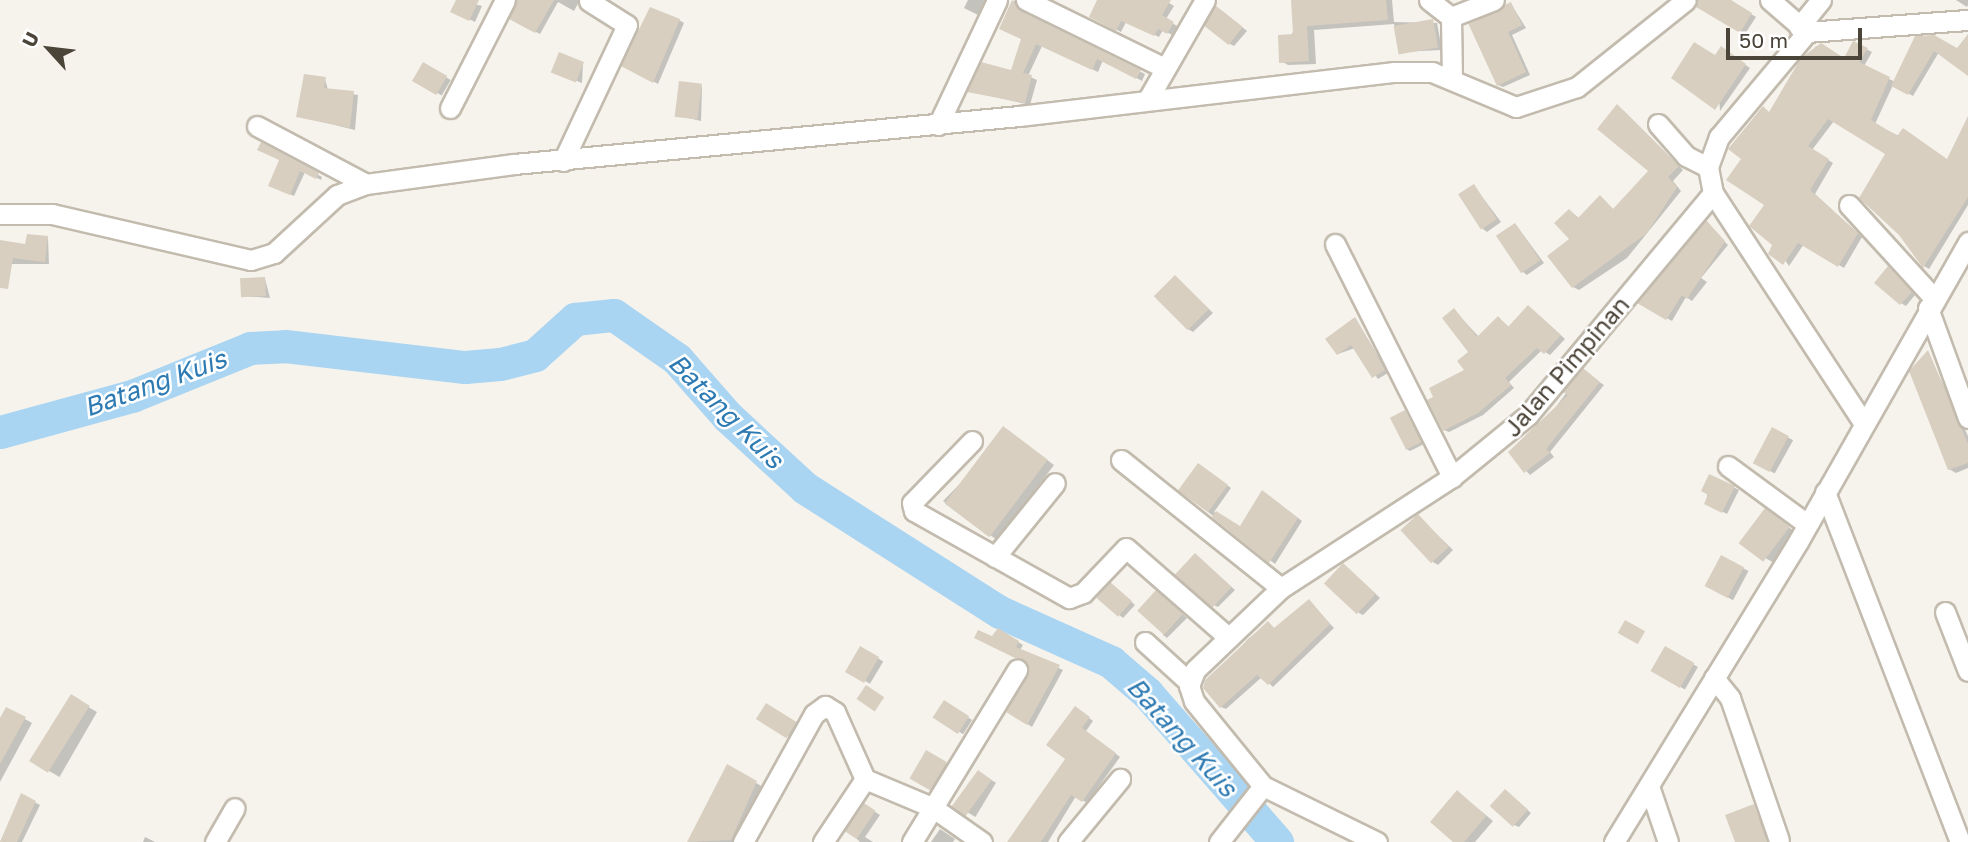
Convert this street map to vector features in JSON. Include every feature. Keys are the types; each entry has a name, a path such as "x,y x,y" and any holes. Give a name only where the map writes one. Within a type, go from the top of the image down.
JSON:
{"street":[{"path":"450,108 505,0"},
{"path":"938,125 997,0"},
{"path":"1026,0 1165,68"},
{"path":"1148,99 1205,0"},
{"path":"1429,0 1451,17"},
{"path":"1451,17 1494,0"},
{"path":"0,214 52,214 251,260 274,253 337,195 366,184 563,161 938,125 1394,72 1452,79 1499,105 1552,99 1577,87 1686,0"},
{"path":"1770,0 1803,30 1968,20"},
{"path":"1821,0 1803,30 1718,137 1708,167 1713,193 1862,421"},
{"path":"563,161 627,24 589,1"},
{"path":"1451,17 1452,79"},
{"path":"1658,124 1686,156 1708,167"},
{"path":"257,126 366,184"},
{"name":"Jalan Pimpinan","path":"1189,682 1228,637 1281,588 1452,477 1528,415 1713,193"},
{"path":"1849,205 1931,303 1968,418"},
{"path":"1614,842 1807,524 1862,421 1968,242"},
{"path":"1335,244 1452,477"},
{"path":"972,441 911,506 995,557 1072,598 1126,548 1228,637"},
{"path":"1121,460 1281,588"},
{"path":"1728,466 1807,524"},
{"path":"995,557 1055,483"},
{"path":"1825,492 1960,842"},
{"path":"1945,612 1968,671"},
{"path":"1145,642 1189,682 1194,701 1261,789 1377,842"},
{"path":"912,842 1017,670"},
{"path":"1714,678 1730,698 1779,840"},
{"path":"743,842 822,707 835,712 864,779 932,807 982,842"},
{"path":"823,842 864,779"},
{"path":"1068,842 1120,779"},
{"path":"1648,786 1668,842"},
{"path":"1219,842 1261,789"},
{"path":"215,842 235,808"}],"building":[{"path":"456,0 479,0 469,21 450,12"},
{"path":"517,0 554,0 535,33 509,19"},
{"path":"1012,0 1021,11 1141,70 1136,79 1097,59 1092,70 1036,44 1023,73 1032,75 1025,103 967,92 981,62 1011,70 1021,39 999,29"},
{"path":"1097,0 1171,0 1162,15 1174,22 1167,34 1158,29 1154,36 1121,21 1116,31 1089,17"},
{"path":"1291,0 1386,0 1388,20 1307,26 1309,61 1279,63 1278,35 1293,34"},
{"path":"1698,0 1731,0 1752,13 1740,33 1696,7"},
{"path":"1511,2 1522,25 1508,32 1526,72 1497,86 1468,23"},
{"path":"1216,6 1243,27 1229,45 1202,24"},
{"path":"650,7 680,19 653,83 621,66"},
{"path":"1433,19 1438,48 1399,55 1394,26"},
{"path":"1968,34 1968,76 1934,51 1908,95 1891,86 1915,36 1934,35 1957,48"},
{"path":"1853,41 1868,48 1859,62 1890,77 1871,120 1897,136 1903,128 1947,159 1968,116 1968,197 1923,268 1899,235 1859,198 1885,154 1828,119 1808,146 1829,159 1810,190 1858,233 1838,267 1798,243 1783,265 1768,254 1772,245 1749,226 1764,205 1726,180 1741,159 1728,149 1763,106 1769,112 1801,58 1821,43 1844,58"},
{"path":"1694,42 1715,55 1721,46 1746,64 1715,110 1671,78"},
{"path":"559,52 584,62 576,83 551,72"},
{"path":"423,62 447,76 436,95 412,81"},
{"path":"304,74 326,77 324,88 354,91 350,128 296,117"},
{"path":"679,81 702,84 697,120 675,117"},
{"path":"1617,104 1679,166 1668,177 1677,187 1647,233 1572,288 1547,256 1569,239 1554,223 1569,209 1578,218 1600,195 1613,209 1648,171 1597,129"},
{"path":"261,142 319,173 316,179 300,171 290,195 268,186 279,160 257,150"},
{"path":"1474,184 1497,219 1481,230 1458,194"},
{"path":"1706,220 1725,241 1687,299 1682,295 1666,320 1637,303"},
{"path":"1515,223 1540,260 1521,273 1496,236"},
{"path":"27,234 48,236 45,262 13,258 8,289 0,288 0,240 25,244"},
{"path":"1888,266 1912,292 1900,305 1874,283"},
{"path":"1175,275 1209,309 1188,330 1154,296"},
{"path":"265,277 266,296 241,297 240,278"},
{"path":"1528,305 1561,335 1544,354 1537,348 1505,378 1511,385 1478,413 1443,431 1427,400 1433,397 1429,388 1464,370 1457,361 1468,352 1442,318 1454,308 1477,337 1498,316 1508,327"},
{"path":"1355,317 1385,370 1372,378 1351,345 1337,355 1325,339"},
{"path":"1928,350 1968,444 1968,463 1948,470 1909,371"},
{"path":"1583,368 1600,382 1546,449 1550,453 1524,473 1508,452 1568,395 1563,392"},
{"path":"1405,410 1421,442 1406,450 1390,418"},
{"path":"1003,426 1048,460 989,537 945,503"},
{"path":"1772,427 1789,436 1770,472 1753,463"},
{"path":"1198,463 1228,485 1208,512 1178,491"},
{"path":"1709,474 1735,486 1722,513 1704,504 1708,495 1701,491"},
{"path":"1262,490 1298,518 1269,563 1212,517 1216,511 1240,526"},
{"path":"1765,508 1790,527 1763,562 1739,543"},
{"path":"1418,514 1449,547 1431,563 1400,530"},
{"path":"1195,553 1232,587 1211,609 1175,575"},
{"path":"1721,555 1744,567 1728,598 1705,586"},
{"path":"1343,563 1376,594 1357,614 1324,583"},
{"path":"1110,582 1132,601 1118,617 1096,598"},
{"path":"1156,590 1183,614 1164,635 1137,611"},
{"path":"1309,599 1330,624 1268,685 1257,675 1220,708 1203,688 1205,680 1268,621 1274,628"},
{"path":"1625,620 1645,631 1638,644 1618,633"},
{"path":"998,628 1019,641 1016,647 1060,665 1027,725 1006,712 1028,676 1027,664 974,638 978,630 992,636"},
{"path":"860,646 879,657 864,683 845,672"},
{"path":"1665,646 1694,663 1680,688 1650,671"},
{"path":"866,685 884,697 875,711 856,699"},
{"path":"71,694 90,706 48,773 29,761"},
{"path":"944,700 969,716 958,734 933,718"},
{"path":"766,703 797,722 786,738 756,719"},
{"path":"1075,706 1090,717 1082,728 1116,753 1082,802 1071,795 1041,842 1007,842 1065,759 1046,745"},
{"path":"6,707 26,717 0,764 0,718"},
{"path":"926,750 947,762 930,791 910,779"},
{"path":"727,764 757,781 731,840 687,842"},
{"path":"978,770 992,780 965,816 952,806"},
{"path":"1505,789 1528,810 1513,827 1490,806"},
{"path":"1457,790 1486,816 1464,842 1453,842 1430,822"},
{"path":"21,793 36,801 17,842 0,842"},
{"path":"864,803 876,811 857,839 845,831"},
{"path":"1754,804 1767,842 1735,842 1725,815"}],"waterway":[{"name":"Batang Kuis","path":"0,432 132,396 250,348 285,346 465,367 500,364 535,355 575,319 614,315 677,359 727,416 805,488 1000,612 1111,662 1147,693 1277,842"}]}
